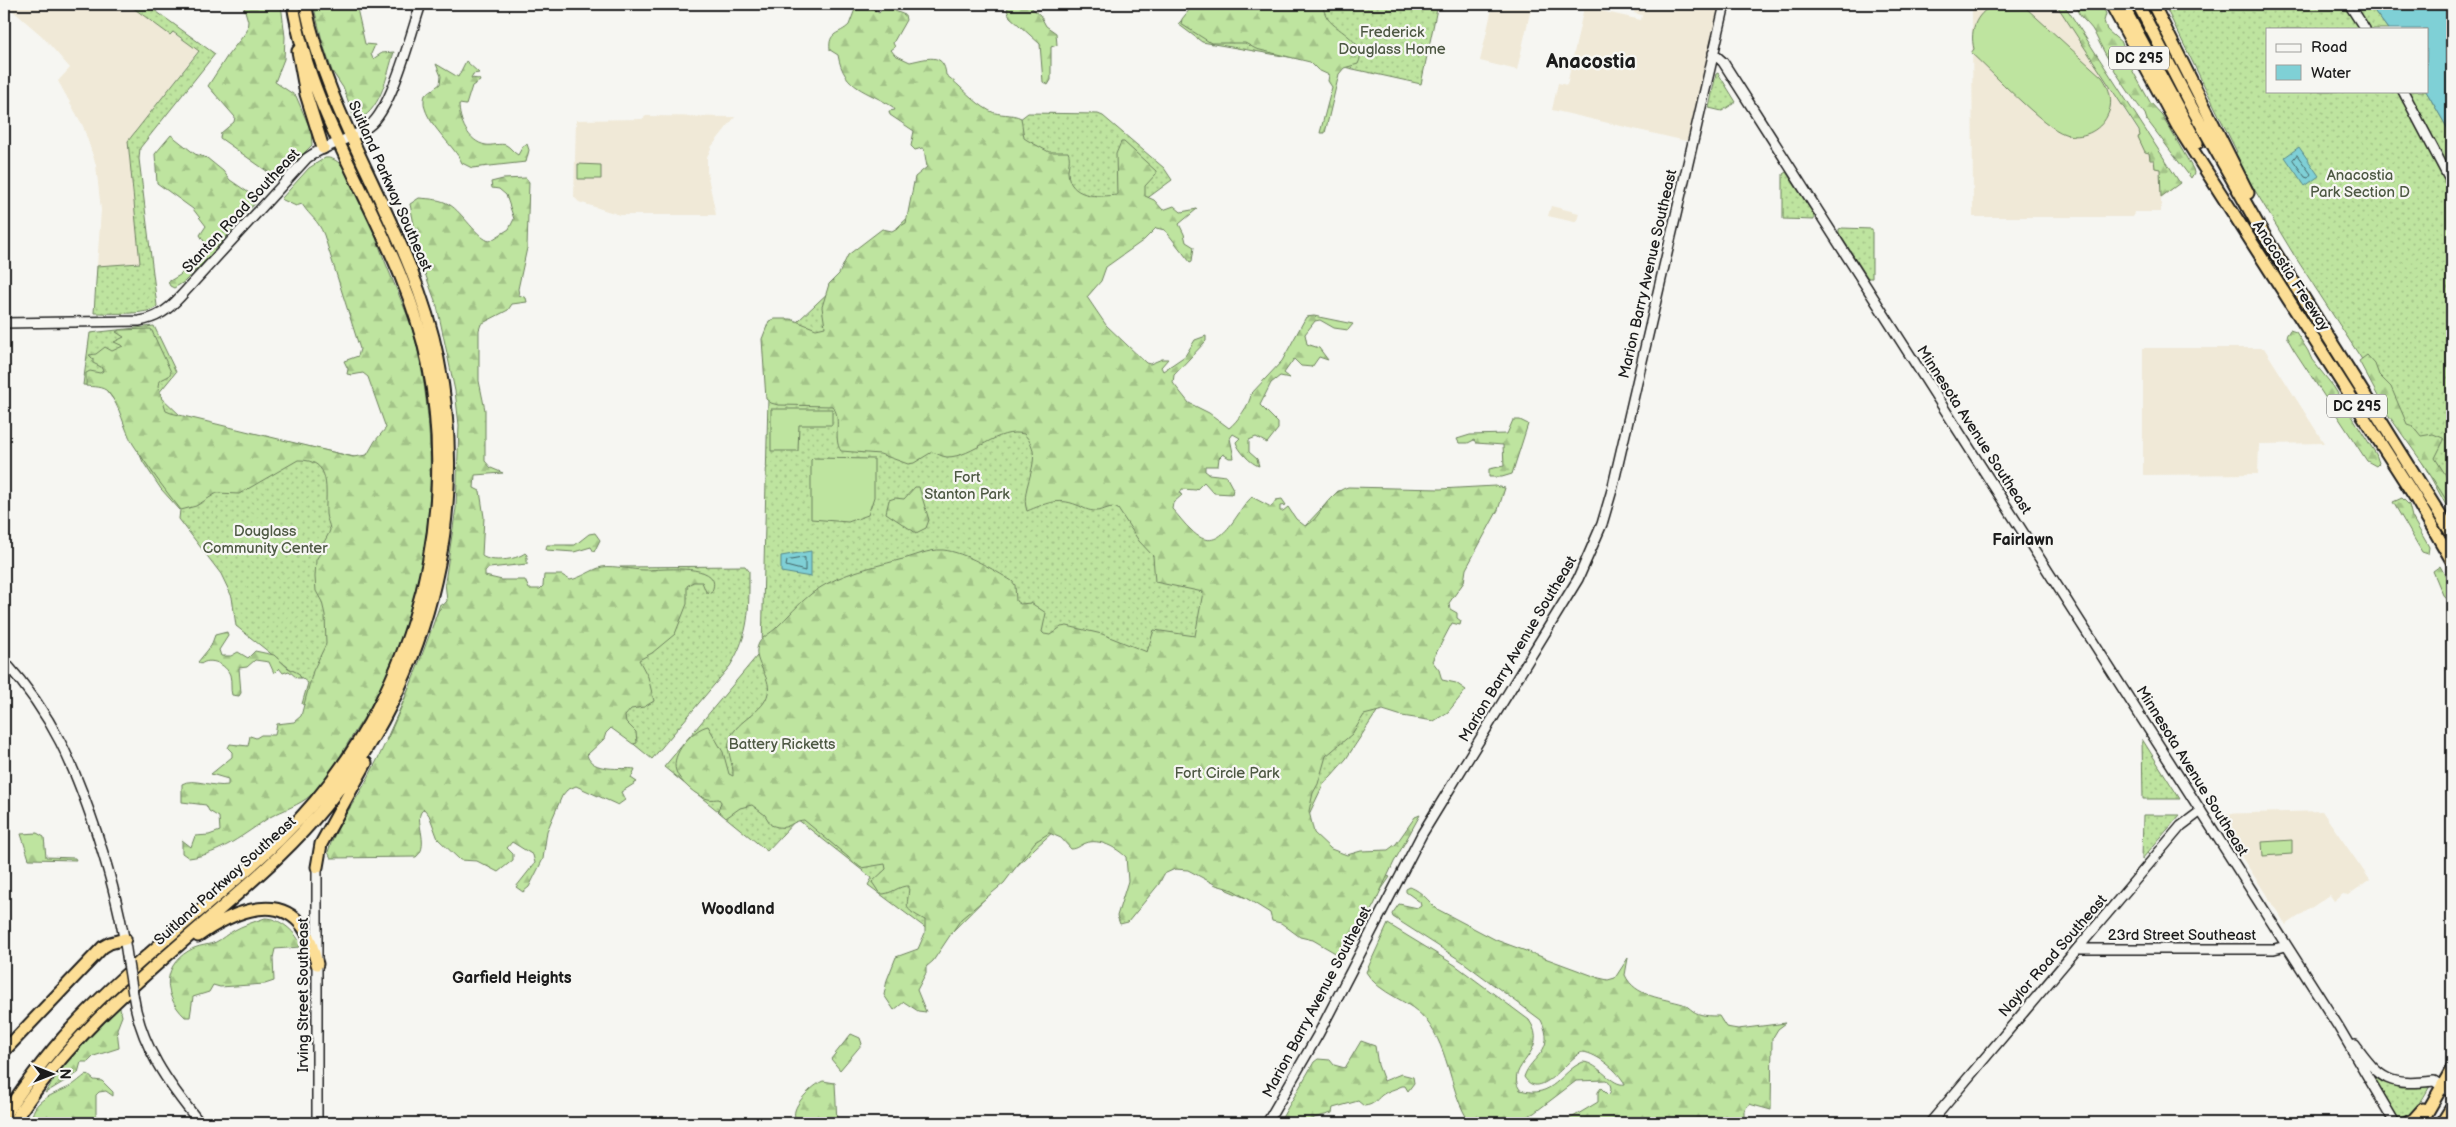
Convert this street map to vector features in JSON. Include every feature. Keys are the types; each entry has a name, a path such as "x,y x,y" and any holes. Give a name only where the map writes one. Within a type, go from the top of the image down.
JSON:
{"highway":[{"name":"Suitland Parkway Southeast","path":"13,1123 46,1076 80,1036 109,1006 153,966 272,863 311,823 359,762 393,704 419,641 437,576 447,505 447,423 438,358 420,293 398,235 350,136 321,67 305,4"},
{"name":"Anacostia Freeway","path":"2138,4 2217,154 2299,292 2452,534"},
{"path":"2153,4 2299,292"},
{"name":"Anacostia Freeway","path":"2114,5 2178,127 2391,459 2452,561"},
{"name":"Suitland Parkway Southeast","path":"4,1116 56,1046 111,989 278,841 320,795 350,756 378,708 398,665 415,620 428,566 437,494 436,431 429,372 418,326 403,278 315,85 303,51 294,8"},
{"path":"294,8 301,75 323,148"},
{"path":"317,867 321,844 382,733 393,704"},
{"path":"153,966 219,922 242,912 263,909 282,912 297,921 309,938 317,964"},
{"path":"4,1051 88,964 108,950 126,943"},
{"path":"4,1106 36,1062 56,1046"},
{"path":"2420,1123 2447,1090 2452,1069"},
{"path":"2407,1123 2447,1090"},
{"path":"2442,1123 2452,1106"}],"main road":[{"name":"Stanton Road Southeast","path":"4,323 139,321 158,316 180,297 302,164 323,148 368,127 380,113 421,4"},
{"name":"Marion Barry Avenue Southeast","path":"1267,1123 1328,1017 1422,834 1578,579 1593,548 1610,497 1725,4"},
{"path":"2349,4 2364,28"},
{"name":"Minnesota Avenue Southeast","path":"1713,53 1723,62 2201,811 2338,1026 2395,1123"},
{"path":"2403,92 2452,184"},
{"path":"4,661 39,704 59,737 75,770 114,888 142,1034 168,1082 200,1123"},
{"name":"Naylor Road Southeast","path":"1930,1123 2181,826 2201,811"},
{"name":"Irving Street Southeast","path":"317,867 317,1123"},
{"name":"23rd Street Southeast","path":"2078,949 2274,949 2286,946"},
{"name":"Minnesota Avenue Southeast","path":"2338,1026 2373,1068 2385,1078 2406,1084 2434,1081 2447,1090"}],"shaded area":[{"path":"5,4 128,4 170,35 172,32 199,50 128,141 140,263 97,266 101,210 96,165 83,126 58,81 70,68 42,36"},
{"path":"1493,4 1532,4 1517,70 1480,61"},
{"path":"1636,4 1720,4 1686,141 1552,110 1558,83 1567,85 1584,7 1641,20 1642,15 1634,13"},
{"path":"1972,4 2057,4 2174,188 2161,198 2161,212 2134,212 2133,217 1973,217"},
{"path":"646,116 735,117 712,146 707,157 707,172 716,215 620,215 579,202 574,197 576,120 642,119"},
{"path":"1551,206 1579,213 1577,221 1548,216"},
{"path":"2143,348 2264,348 2324,443 2259,444 2258,474 2143,475"},
{"path":"2322,811 2370,880 2348,895 2343,894 2334,901 2330,895 2286,925 2215,816 2216,814"}],"green space":[{"path":"128,4 146,4 215,54 140,148 139,159 157,306 153,309 137,313 94,313 97,266 140,263 128,141 199,51 173,32 170,35"},
{"path":"243,4 281,4 285,37 284,59 275,82 296,96 311,131 312,145 278,179 220,138 221,133 234,122 235,117 208,86 228,55 247,31 248,21"},
{"path":"313,4 356,4 365,44 375,45 371,54 373,59 382,53 394,52 379,98 374,107 360,119 354,118 344,89 332,71"},
{"path":"857,4 866,4 879,13 885,5 890,5 895,11 905,15 906,20 893,43 895,47 891,50 895,55 910,62 933,58 942,62 946,75 984,107 994,113 1021,118 1024,138 1049,152 1068,152 1070,181 1073,187 1079,191 1101,196 1117,195 1116,154 1121,142 1124,142 1156,171 1156,174 1145,186 1145,196 1154,200 1163,210 1174,206 1181,212 1197,209 1179,224 1186,242 1194,247 1192,261 1190,262 1165,230 1156,228 1144,240 1106,267 1101,281 1087,297 1106,325 1146,363 1150,364 1162,359 1168,359 1161,367 1163,371 1185,356 1195,340 1206,336 1206,341 1174,375 1173,383 1189,403 1209,413 1229,428 1243,412 1251,394 1282,361 1306,317 1314,316 1353,324 1348,330 1334,328 1320,320 1315,321 1305,334 1307,344 1319,348 1328,360 1319,357 1312,367 1301,366 1294,359 1284,373 1290,378 1280,376 1271,383 1260,405 1278,423 1278,429 1267,443 1256,437 1249,440 1249,452 1257,459 1259,466 1252,463 1242,453 1236,442 1240,438 1233,434 1230,438 1234,458 1229,458 1223,454 1219,458 1218,466 1205,466 1205,471 1209,474 1226,476 1233,489 1232,494 1214,493 1204,482 1196,490 1182,489 1180,494 1182,495 1173,503 1172,509 1188,528 1201,538 1210,540 1219,537 1252,497 1271,507 1276,500 1282,499 1286,505 1280,506 1280,511 1288,507 1296,519 1305,526 1315,519 1334,495 1348,487 1440,489 1495,486 1505,488 1498,510 1466,569 1464,582 1449,603 1450,609 1457,613 1457,618 1461,621 1460,625 1452,623 1432,661 1439,670 1442,680 1456,683 1466,690 1448,712 1434,721 1402,716 1383,710 1364,715 1352,734 1326,756 1318,784 1313,793 1309,811 1314,833 1331,849 1347,855 1361,851 1388,850 1396,844 1415,817 1420,815 1394,862 1374,905 1344,958 1313,940 1300,937 1281,923 1272,921 1270,913 1233,890 1216,885 1188,870 1175,869 1164,874 1159,884 1128,922 1120,924 1117,916 1128,881 1126,857 1113,847 1096,842 1086,843 1071,849 1061,838 1049,833 1035,842 1004,883 961,919 933,961 926,967 926,973 917,990 926,1012 918,1011 904,1002 894,1010 884,995 887,980 896,957 918,949 925,933 925,920 909,910 907,903 909,886 880,894 872,882 886,869 885,864 861,868 804,820 786,827 777,827 771,825 765,815 752,805 740,808 726,818 718,811 721,802 719,799 704,798 694,792 678,775 675,764 676,757 684,743 696,732 708,726 723,752 729,774 733,776 728,748 730,739 738,726 766,700 768,693 767,680 757,656 759,643 797,606 821,587 832,581 865,569 926,552 943,550 961,554 1012,581 1015,585 1016,601 1020,604 1031,603 1046,613 1042,632 1044,634 1050,635 1061,627 1067,626 1102,634 1147,652 1154,630 1195,636 1203,592 1155,582 1153,556 1139,541 1118,509 1110,507 1093,511 1070,503 1057,502 1045,504 1027,511 1025,501 1033,453 1031,443 1024,434 1004,435 957,456 945,457 932,452 914,463 908,464 880,454 841,451 837,440 837,416 832,406 778,405 766,399 762,339 769,321 774,319 791,319 816,329 825,327 822,307 829,284 839,274 848,255 882,229 892,231 906,223 915,177 927,167 924,149 915,150 911,146 914,131 890,115 889,111 895,110 893,107 858,88 851,82 845,76 838,55 830,50 832,36 849,25"},
{"path":"1010,4 1027,4 1040,15 1046,26 1056,33 1057,45 1051,47 1051,80 1048,85 1043,82 1040,44 1010,17 1007,10"},
{"path":"1194,4 1321,5 1328,19 1356,44 1360,57 1358,64 1344,68 1339,74 1325,133 1320,133 1332,87 1328,81 1329,75 1318,70 1310,62 1256,49 1245,43 1211,43 1181,24 1182,19"},
{"name":"Frederick Douglass Home","path":"1197,4 1438,4 1421,84 1335,65 1202,42 1178,24"},
{"path":"1997,4 2016,4 2026,8 2102,77 2109,91 2111,101 2107,116 2100,126 2089,133 2077,136 2065,134 2056,129 2017,98 1971,53 1974,49 1973,35 1976,22 1984,11"},
{"path":"2056,4 2063,4 2069,12 2180,183 2161,197 2160,169 2155,168 2154,160 2150,160 2149,153 2145,152 2138,137 2140,136 2139,131"},
{"path":"2076,4 2102,4 2106,14 2104,21 2107,30 2122,43 2126,59 2150,102 2162,115 2193,169 2194,173 2191,178 2147,120 2145,114 2105,54 2092,28 2078,13"},
{"name":"Anacostia Park Section D","path":"2164,4 2369,4 2387,28 2266,28 2266,92 2427,92 2452,136 2452,516 2387,398 2294,255 2233,154 2237,152"},
{"path":"466,61 479,73 473,74 471,78 479,79 480,81 472,86 466,105 459,104 459,110 466,129 474,140 480,143 506,145 518,155 523,146 527,144 529,150 526,162 472,168 462,163 431,121 424,104 425,95 440,84 441,76 436,64 458,77"},
{"path":"1718,73 1736,102 1722,111 1709,108 1716,74"},
{"name":"Fort Stanton Park","path":"1028,113 1098,114 1103,116 1164,168 1172,180 1036,280 1166,515 1204,550 1273,560 1338,491 1425,489 1430,556 1405,669 1346,759 1323,785 1301,831 1325,851 1390,877 1370,906 1274,910 1227,890 1214,877 1063,823 1035,848 943,941 868,885 872,878 797,819 767,851 664,767 762,650 768,398 766,351 982,148"},
{"path":"171,135 195,154 207,158 223,171 230,180 255,197 257,201 206,260 184,282 174,288 168,282 180,275 205,243 200,235 206,226 193,209 157,183 155,154"},
{"path":"325,158 333,159 339,163 356,188 405,309 418,351 426,399 430,449 429,498 424,547 415,595 400,642 381,687 341,755 318,788 307,799 270,817 222,848 201,856 189,858 182,853 182,840 191,847 195,836 209,835 220,831 219,817 209,811 206,805 182,802 182,784 197,782 222,786 228,785 228,779 211,774 232,757 232,752 228,748 230,744 248,746 250,736 256,738 261,735 275,735 277,724 294,722 301,716 313,671 326,644 325,615 322,602 316,591 315,577 316,560 324,547 323,544 330,530 326,516 325,478 317,465 309,461 298,460 239,494 217,493 196,506 181,510 133,444 116,404 108,392 100,388 86,386 86,373 90,371 100,373 103,371 101,367 93,363 93,359 89,355 96,354 105,347 112,351 123,346 114,342 124,337 116,332 119,330 151,329 171,372 169,376 159,381 158,386 166,411 353,457 367,455 375,441 386,428 368,377 363,373 347,374 348,369 344,361 358,356 360,349 324,235 319,225 302,204 296,206 281,199 309,168"},
{"path":"578,164 601,165 601,179 578,179"},
{"path":"1786,172 1814,215 1814,220 1783,219 1783,174"},
{"path":"526,178 529,182 527,248 518,289 519,295 526,298 527,302 512,304 508,310 481,324 479,330 479,381 485,410 485,461 491,468 503,473 475,475 474,488 480,491 484,517 482,556 504,560 525,553 527,555 527,564 489,568 485,571 485,576 502,580 525,580 529,589 540,589 543,586 544,575 562,575 570,580 598,568 612,567 645,570 689,570 710,576 714,583 711,593 706,592 702,582 693,582 687,586 687,604 675,634 652,653 639,660 648,677 654,701 644,707 631,709 625,716 626,722 636,732 637,743 633,744 611,728 606,733 604,739 587,755 590,761 601,767 635,769 631,778 637,782 621,792 625,800 618,805 576,786 567,790 562,796 547,831 543,859 529,887 523,892 516,887 535,863 533,855 512,842 507,848 513,854 513,860 498,872 477,861 460,860 438,839 429,815 424,809 420,818 422,846 416,857 331,858 328,852 336,832 364,786 389,736 438,611 447,601 445,582 456,508 459,425 455,391 437,306 422,265 410,204 419,198 447,203 481,236 490,241 509,229 514,219 506,195 499,189 492,188 491,182 503,179"},
{"path":"1839,229 1872,229 1872,278 1868,278 1839,233"},
{"name":"Douglass Community Center","path":"154,326 176,372 158,394 183,418 363,459 390,430 376,390 422,366 428,404 432,477 426,549 419,585 397,657 360,732 302,704 308,683 236,626 232,597 221,574 179,519 180,510 161,489 143,462 120,408 103,386 83,385 90,333"},
{"path":"2290,330 2296,332 2312,360 2333,386 2376,454 2379,463 2376,466 2367,461 2294,350 2286,336"},
{"path":"2367,355 2375,364 2379,375 2391,387 2407,424 2413,426 2421,436 2433,434 2443,438 2444,440 2435,458 2452,485 2452,509 2387,413 2359,361"},
{"path":"771,409 832,409 832,425 799,425 798,451 771,451"},
{"path":"1513,420 1520,420 1528,424 1512,474 1502,477 1489,477 1489,469 1504,466 1503,445 1476,443 1474,440 1468,443 1459,443 1457,439 1470,435 1507,434"},
{"path":"813,458 874,459 874,497 868,515 848,522 811,519 811,460"},
{"path":"915,487 919,487 929,520 926,528 916,533 886,513 889,500 895,498 904,499"},
{"path":"2402,498 2409,505 2412,517 2429,547 2428,554 2422,552 2393,502"},
{"path":"595,533 600,540 594,552 591,547 574,552 546,550 547,545 575,545 589,534"},
{"path":"745,566 749,571 747,620 737,654 730,666 652,759 607,722 386,740 423,657 440,604 515,619 578,617 620,567"},
{"path":"2440,566 2452,588 2452,605 2443,595 2433,571"},
{"path":"227,632 228,636 219,650 221,656 231,656 238,652 248,658 255,651 274,655 288,668 298,673 301,678 297,678 289,671 283,673 279,668 274,673 269,662 255,660 247,667 239,668 241,693 239,696 232,695 230,675 225,668 209,661 201,664 198,662 211,646 215,635"},
{"path":"2142,739 2180,799 2143,799"},
{"path":"2143,815 2180,815 2142,859"},
{"path":"37,833 44,837 46,857 75,858 76,860 29,859 21,834"},
{"path":"2292,840 2292,854 2263,856 2262,842"},
{"path":"1410,887 1422,894 1437,909 1496,940 1599,978 1608,980 1615,978 1628,958 1625,975 1635,988 1650,996 1683,1004 1699,1014 1719,1016 1726,1027 1738,1029 1786,1023 1778,1029 1772,1039 1771,1110 1749,1104 1744,1111 1744,1121 1739,1119 1737,1123 1563,1123 1598,1102 1598,1092 1601,1088 1608,1095 1611,1089 1606,1080 1576,1081 1534,1113 1514,1123 1470,1123 1458,1098 1440,1045 1426,1020 1412,1007 1379,986 1366,972 1388,924 1455,965 1529,1020 1535,1031 1535,1041 1532,1050 1517,1073 1516,1081 1520,1090 1532,1092 1549,1088 1575,1066 1583,1062 1594,1066 1615,1082 1625,1084 1607,1064 1589,1053 1583,1052 1546,1082 1538,1085 1531,1084 1524,1077 1544,1046 1546,1039 1541,1020 1463,962 1393,917 1392,914 1399,904 1418,908 1421,906 1420,902 1406,892 1406,889"},
{"path":"265,918 276,920 286,926 298,938 300,943 300,947 275,949 273,958 274,981 265,984 220,987 213,985 209,992 193,997 190,1017 185,1017 177,1008 169,989 168,979 176,962 183,954 194,948 216,942 237,929"},
{"path":"117,1008 120,1008 122,1016 117,1029 119,1048 94,1056 88,1062 81,1062 78,1073 45,1093 66,1062"},
{"path":"851,1034 860,1038 862,1044 840,1070 831,1059"},
{"path":"2348,1039 2388,1083 2400,1088 2430,1086 2421,1102 2409,1114 2398,1119"},
{"path":"1361,1041 1375,1046 1378,1065 1384,1081 1401,1074 1413,1077 1414,1083 1408,1091 1405,1086 1402,1086 1384,1094 1370,1105 1364,1106 1358,1101 1333,1108 1332,1113 1314,1118 1310,1123 1279,1123 1314,1062 1318,1059 1330,1060 1334,1065 1345,1068"},
{"path":"87,1074 94,1080 102,1081 113,1092 113,1096 106,1091 99,1092 96,1095 96,1115 99,1123 32,1123 32,1115 39,1103 71,1086"},
{"path":"823,1081 835,1083 837,1122 823,1123 795,1117 796,1107 799,1102 809,1091"}],"water":[{"path":"2369,4 2452,4 2452,136 2427,92 2428,28 2387,28"},
{"path":"2299,147 2319,176 2305,186 2285,157"},
{"path":"811,551 811,577 781,572 781,556"}],"district":[{"name":"Anacostia","path":"1591,62"},
{"name":"Fairlawn","path":"2023,540"},
{"name":"Woodland","path":"738,909"},
{"name":"Garfield Heights","path":"512,978"}],"park label":[{"name":"Battery Ricketts","path":"782,744"},
{"name":"Fort Circle Park","path":"1227,773"}]}
